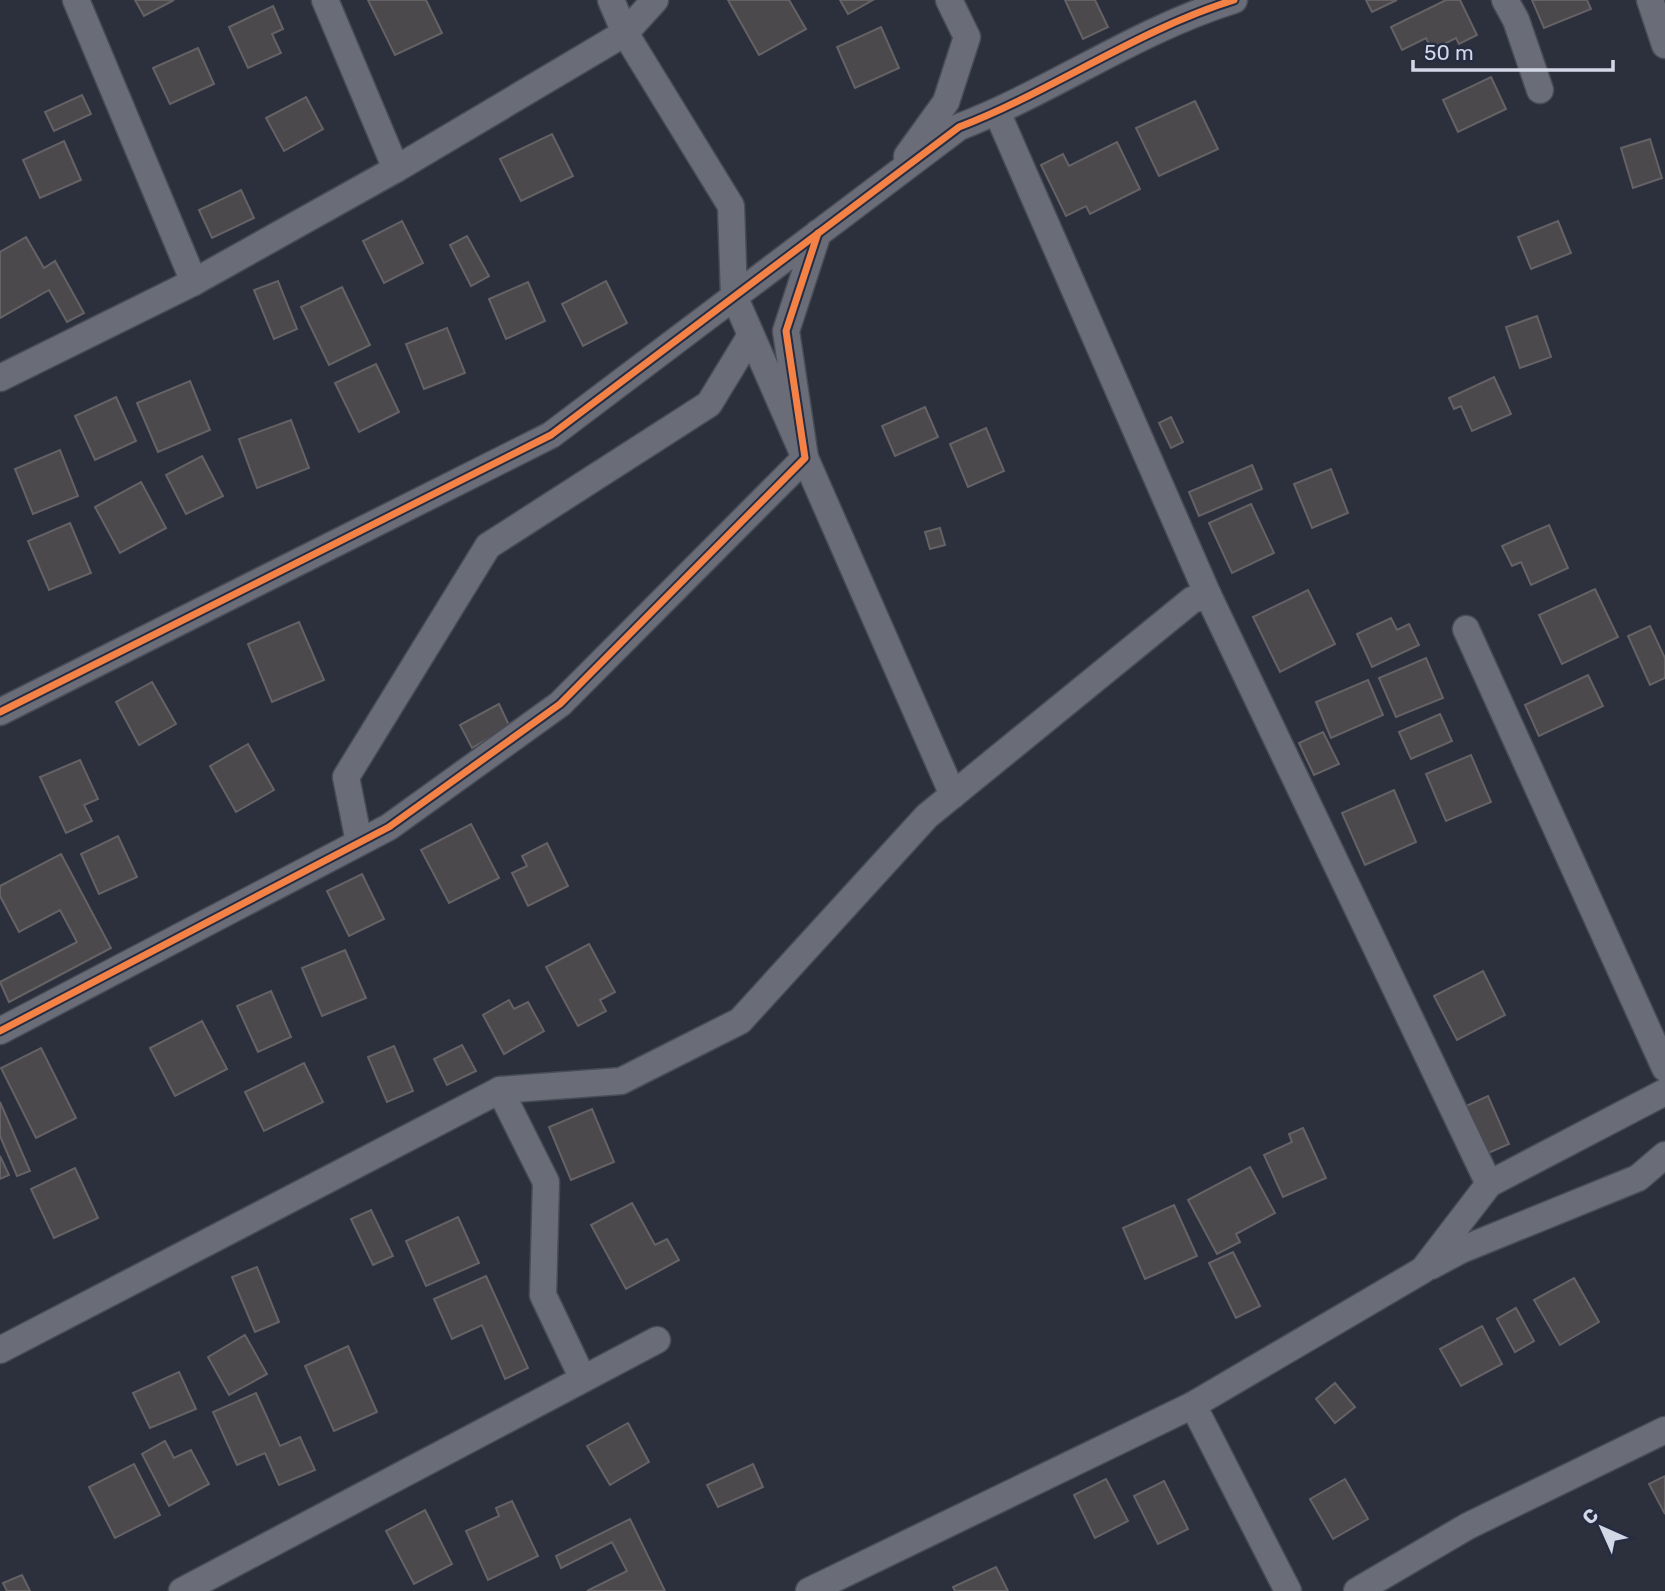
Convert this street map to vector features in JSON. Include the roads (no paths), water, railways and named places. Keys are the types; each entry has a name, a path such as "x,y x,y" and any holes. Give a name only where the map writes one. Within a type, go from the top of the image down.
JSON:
{"street":[{"path":"76,0 194,282"},
{"path":"325,0 396,169"},
{"path":"611,0 625,33 732,206 734,296 953,795"},
{"path":"0,378 194,282 396,169 625,33 655,0"},
{"path":"892,177 946,102 968,37 949,0"},
{"path":"0,712 551,435 959,127 997,112 1191,6 1234,0"},
{"path":"1504,0 1516,20 1540,90"},
{"path":"1650,0 1665,45"},
{"path":"997,112 1208,595 1489,1184"},
{"path":"805,458 786,331 818,233"},
{"path":"359,842 346,777 488,546 709,404 751,335"},
{"path":"0,1031 389,827 561,704 805,458"},
{"path":"0,1350 500,1090 621,1081 740,1021 927,816 1192,600 1208,595"},
{"path":"1466,629 1665,1068"},
{"path":"500,1090 546,1182 543,1295 583,1380"},
{"path":"1423,1270 1489,1184 1665,1092"},
{"path":"809,1591 1193,1405 1423,1270 1461,1250 1638,1178 1665,1155"},
{"path":"182,1591 657,1340"},
{"path":"1193,1405 1288,1591"},
{"path":"1357,1591 1468,1526 1665,1430"}]}
